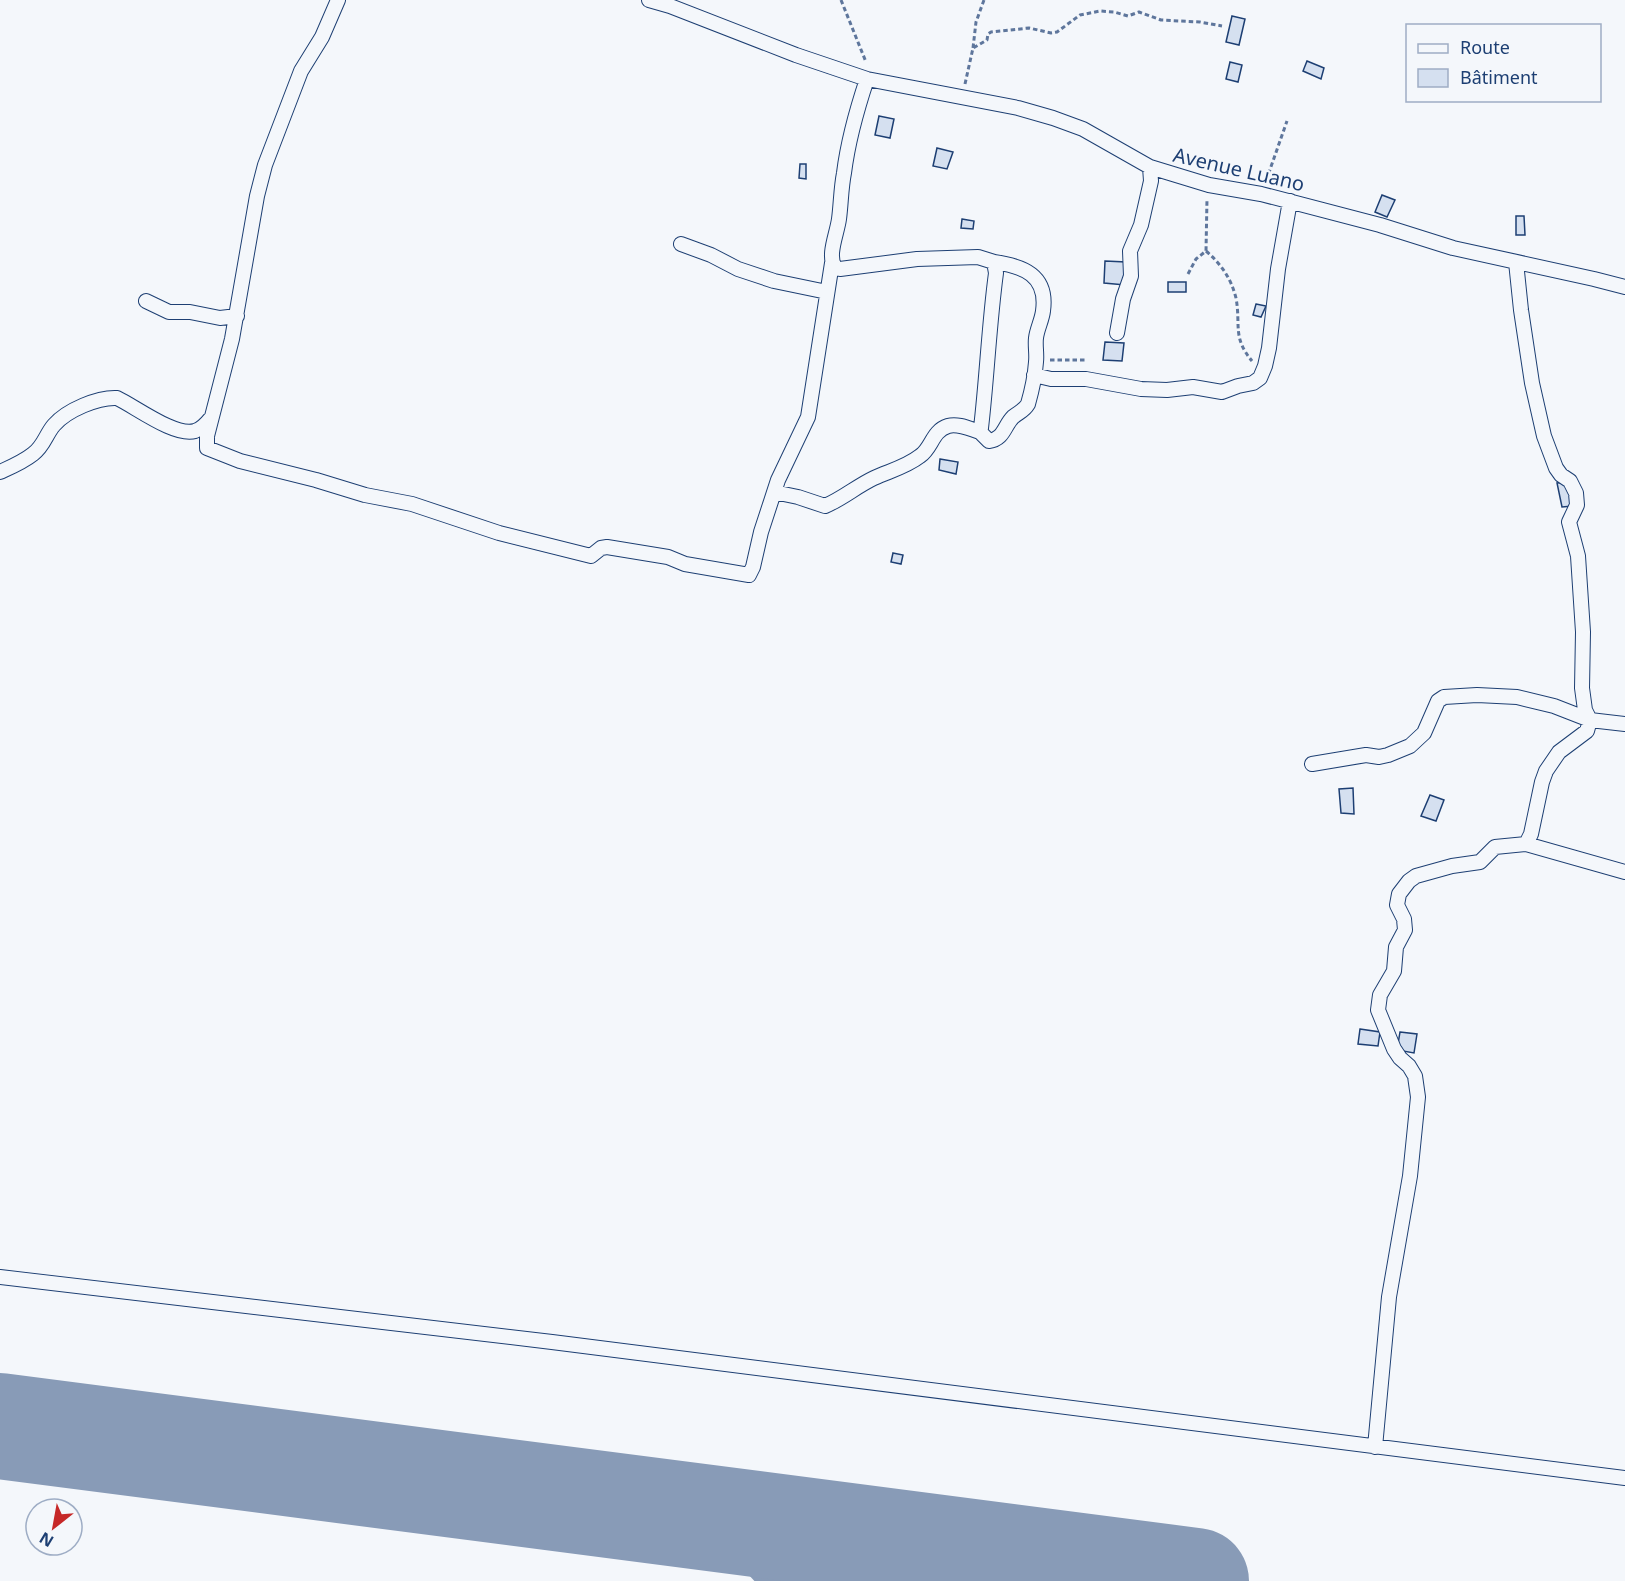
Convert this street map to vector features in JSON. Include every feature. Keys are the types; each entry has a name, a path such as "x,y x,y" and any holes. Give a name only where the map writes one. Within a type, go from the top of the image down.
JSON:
{"street":[{"path":"338,0 322,38 301,71 265,165 237,316 207,436 207,448 223,456 365,495 412,504 499,533 591,556 601,548 607,547 668,556 685,564 749,575 753,567 760,532 774,492 808,417 832,252 839,220 847,152 867,79"},
{"name":"Avenue Luano","path":"649,0 867,79 1018,108 1053,118 1083,129 1150,167 1209,186 1290,201 1380,225 1453,248 1625,287"},
{"path":"1117,333 1123,299 1131,276 1130,254 1141,225 1150,181 1150,167"},
{"path":"1034,375 1051,379 1086,379 1141,389 1167,390 1193,387 1222,392 1253,383 1260,378 1269,348 1290,201"},
{"path":"681,244 765,278 826,292"},
{"path":"774,492 825,506 922,455 938,431 948,426 980,432 989,441 1001,436 1011,420 1028,404 1037,360 1036,338 1043,311 1043,295 1037,280 1029,271 978,257 917,259 840,269 835,268 832,263"},
{"path":"980,432 996,273 994,262"},
{"path":"1516,262 1532,382 1544,436 1556,468 1570,481 1576,493 1577,505 1569,522 1578,556 1583,632 1582,688 1585,710 1590,720 1587,731 1558,752 1546,771 1531,834 1526,844"},
{"path":"146,301 169,312 190,312 220,318 237,316"},
{"path":"0,472 33,454 43,444 54,425 66,414 93,401 117,398 174,429 187,433 198,431 212,418"},
{"path":"1312,764 1366,755 1379,757 1410,746 1424,733 1438,701 1444,697 1477,695 1517,697 1554,706 1590,720 1625,724"},
{"path":"1375,1448 1389,1297 1410,1176 1418,1097 1414,1076 1409,1066 1394,1049 1378,1010 1380,995 1394,971 1396,947 1405,930 1404,919 1397,905 1399,894 1416,876 1452,866 1480,862 1495,847 1526,844 1625,872"},
{"path":"0,1277 552,1342 1625,1478"}],"path":[{"path":"841,0 868,70 867,79"},
{"path":"962,97 974,48 976,22 984,0"},
{"path":"974,48 987,40 991,32 1029,28 1052,33 1057,32 1080,15 1093,12 1114,12 1128,16 1138,12 1161,20 1200,22 1221,26"},
{"path":"1261,194 1287,121"},
{"path":"1209,186 1205,214 1206,250 1222,267 1232,286 1236,301 1239,340 1242,349 1254,363 1260,378"},
{"path":"1188,274 1196,260 1206,250"},
{"path":"1037,360 1087,360"}],"building":[{"path":"1232,16 1245,19 1239,45 1226,42"},
{"path":"1307,61 1324,68 1321,79 1303,71"},
{"path":"1230,62 1242,65 1238,82 1226,79"},
{"path":"879,116 894,119 890,138 875,135"},
{"path":"937,148 953,152 947,169 933,166"},
{"path":"800,164 806,164 806,179 799,178"},
{"path":"1382,195 1395,200 1387,217 1375,212"},
{"path":"1516,216 1524,216 1525,235 1516,235"},
{"path":"962,219 974,221 973,229 961,228"},
{"path":"1105,261 1126,262 1125,285 1104,283"},
{"path":"1168,282 1186,282 1186,292 1168,292"},
{"path":"1256,304 1266,306 1261,317 1253,315"},
{"path":"1105,342 1124,343 1122,361 1103,360"},
{"path":"940,459 958,462 956,474 939,470"},
{"path":"1567,482 1573,506 1562,507 1557,483"},
{"path":"893,553 903,555 901,564 891,562"},
{"path":"1353,788 1354,814 1341,813 1339,789"},
{"path":"1430,795 1444,800 1436,821 1421,816"},
{"path":"1360,1029 1380,1032 1378,1046 1358,1044"},
{"path":"1400,1032 1417,1034 1414,1053 1397,1050"}],"taxiway":[{"path":"698,1517 754,1551 773,1570 780,1581"},
{"path":"860,1581 872,1572 898,1560 927,1554 971,1552"},
{"path":"1149,1575 1159,1581"}],"runway":[{"path":"0,1426 1196,1581"}]}
